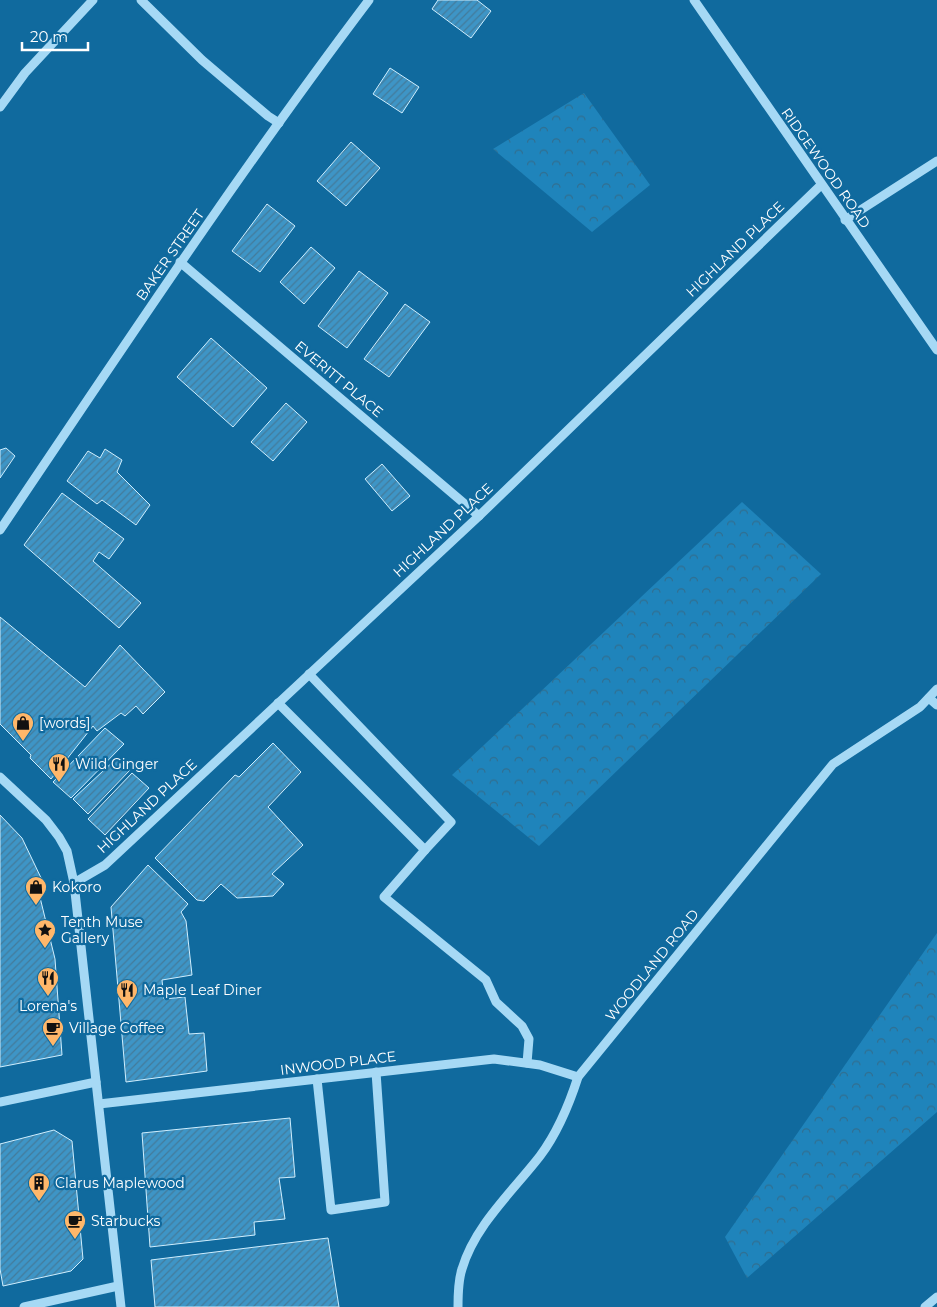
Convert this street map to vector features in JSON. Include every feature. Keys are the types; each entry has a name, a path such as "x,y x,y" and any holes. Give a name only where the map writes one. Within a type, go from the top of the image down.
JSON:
{"street":[{"path":"0,107 25,73 93,0"},
{"path":"141,0 202,60 268,116 279,123"},
{"name":"BAKER STREET","path":"0,530 180,262 310,78 370,0"},
{"name":"RIDGEWOOD ROAD","path":"694,0 937,350"},
{"path":"846,220 937,162"},
{"name":"HIGHLAND PLACE","path":"74,883 105,865 479,516 821,185"},
{"name":"EVERITT PLACE","path":"180,262 479,516"},
{"path":"309,674 452,822 384,897 486,980 496,1002 522,1026 529,1039 527,1063"},
{"name":"WOODLAND ROAD","path":"458,1307 461,1270 468,1253 478,1234 556,1133 578,1077 834,764 920,707 937,689"},
{"path":"929,698 937,705"},
{"path":"278,703 425,850"},
{"path":"0,777 46,820 67,851 74,883 121,1307"},
{"name":"INWOOD PLACE","path":"99,1104 494,1059 540,1065 578,1077"},
{"path":"317,1079 331,1210 385,1202 376,1072"},
{"path":"0,1102 96,1082"},
{"path":"24,1307 118,1286"},
{"path":"925,1307 937,1297"}],"green space":[{"path":"584,93 650,185 592,232 493,149"},
{"path":"742,502 821,574 539,846 452,775"},
{"path":"937,933 937,1112 747,1278 725,1237"}],"building":[{"path":"438,0 477,0 491,11 471,38 432,9"},
{"path":"390,68 419,87 402,113 373,94"},
{"path":"351,142 380,168 346,206 317,181"},
{"path":"267,204 295,226 260,272 232,251"},
{"path":"311,247 335,268 304,304 280,282"},
{"path":"359,271 388,293 347,348 318,326"},
{"path":"405,304 430,322 389,377 364,359"},
{"path":"211,338 267,388 233,427 177,377"},
{"path":"286,403 307,422 273,461 251,442"},
{"path":"6,448 15,456 0,478 0,450"},
{"path":"105,449 122,460 117,472 150,505 136,525 102,500 97,504 67,481 88,451 100,458"},
{"path":"382,464 410,496 392,511 365,479"},
{"path":"62,493 124,539 109,559 99,552 93,561 141,603 119,628 24,545"},
{"path":"0,617 85,687 120,645 165,692 143,714 136,706 125,716 121,713 97,731 93,726 51,779 30,758 31,755 0,724"},
{"path":"105,728 124,744 71,798 53,782"},
{"path":"273,743 301,772 268,807 303,845 272,874 284,884 273,896 237,898 221,884 204,901 197,900 155,858 235,775 239,777"},
{"path":"118,757 130,770 88,814 73,799"},
{"path":"132,773 149,788 105,835 88,819"},
{"path":"0,815 22,838 43,882 37,885 55,959 62,1055 0,1067"},
{"path":"148,865 188,904 181,912 186,921 192,975 162,980 164,999 185,997 189,1034 204,1033 207,1071 126,1082 111,907"},
{"path":"290,1118 295,1177 279,1178 285,1219 254,1222 255,1235 150,1247 142,1133"},
{"name":"Clarus Maplewood","path":"54,1130 72,1141 83,1259 71,1271 3,1286 0,1269 0,1144"},
{"path":"328,1238 339,1307 155,1307 151,1260"}],"place":[{"name":"[words]","path":"23,742"},
{"name":"Wild Ginger","path":"59,783"},
{"name":"Kokoro","path":"36,906"},
{"name":"Tenth Muse Gallery","path":"45,949"},
{"name":"Lorena's","path":"48,997"},
{"name":"Maple Leaf Diner","path":"127,1009"},
{"name":"Village Coffee","path":"53,1047"},
{"name":"Clarus Maplewood","path":"39,1202"},
{"name":"Starbucks","path":"75,1240"}]}
